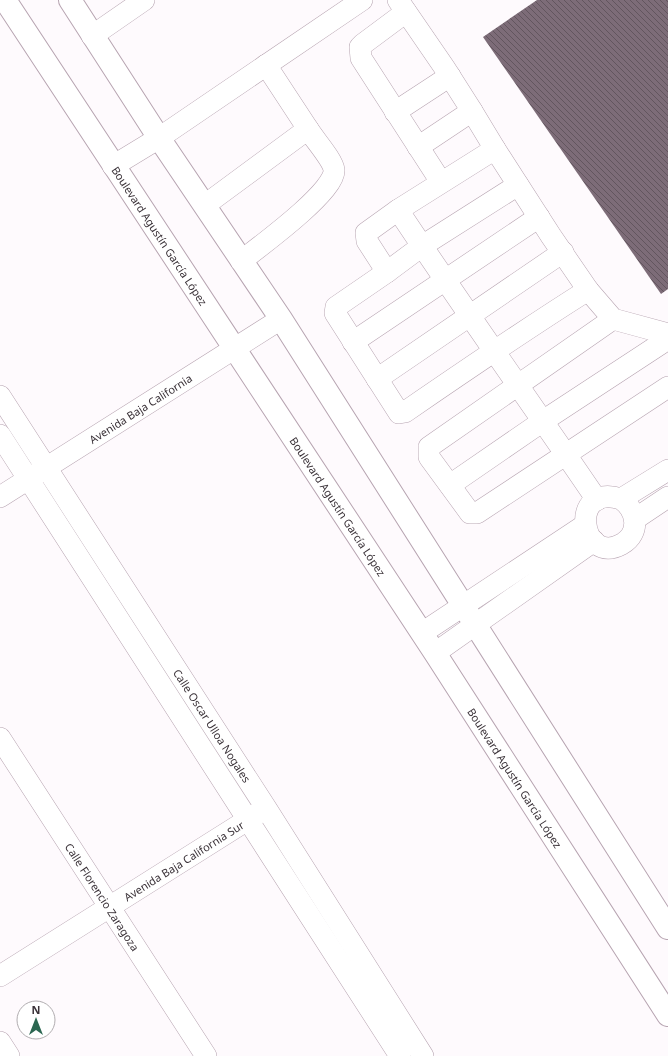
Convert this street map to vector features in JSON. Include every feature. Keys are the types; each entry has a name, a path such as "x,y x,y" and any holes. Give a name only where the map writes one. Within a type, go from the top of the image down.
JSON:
{"main road":[{"name":"Boulevard Agustín García López","path":"5,0 422,633 668,1015"},
{"path":"70,0 158,138 205,205 281,319 668,928"}],"street":[{"path":"92,36 144,0"},
{"path":"114,166 158,138 362,0"},
{"path":"441,182 361,58 360,47 402,6 450,76 518,185 588,290 614,319 668,334"},
{"path":"241,260 310,204 332,180 334,171 331,163 266,65"},
{"path":"395,112 450,76"},
{"path":"418,147 472,112"},
{"path":"205,205 308,129"},
{"path":"387,272 367,241 366,233 441,182 496,149"},
{"path":"518,185 422,246 335,310 335,313 397,411 402,413 588,290"},
{"path":"398,210 597,500"},
{"path":"353,342 539,217"},
{"path":"377,379 563,252"},
{"name":"Avenida Baja California","path":"0,497 281,319"},
{"path":"614,319 429,447 429,457 470,513 477,513 668,387"},
{"path":"450,485 542,421 668,339"},
{"name":"Calle Oscar Ulloa Nogales","path":"0,396 266,808 422,1056"},
{"name":"Calle Oscar Ulloa Nogales","path":"0,435 400,1056"},
{"path":"621,499 668,470"},
{"path":"613,496 621,499 628,504 633,511 635,527 632,535 626,542 618,546 610,547 589,533 585,516 590,506 597,500 613,496"},
{"path":"635,519 668,497"},
{"path":"422,633 463,605 589,533"},
{"path":"435,653 475,624 589,533"},
{"path":"137,647 154,636"},
{"name":"Calle Florencio Zaragoza","path":"0,738 206,1056"},
{"name":"Avenida Baja California Sur","path":"0,976 266,808"},
{"path":"0,1042 9,1056"}],"building":[{"path":"537,0 668,0 668,289 661,294 483,37"}]}
